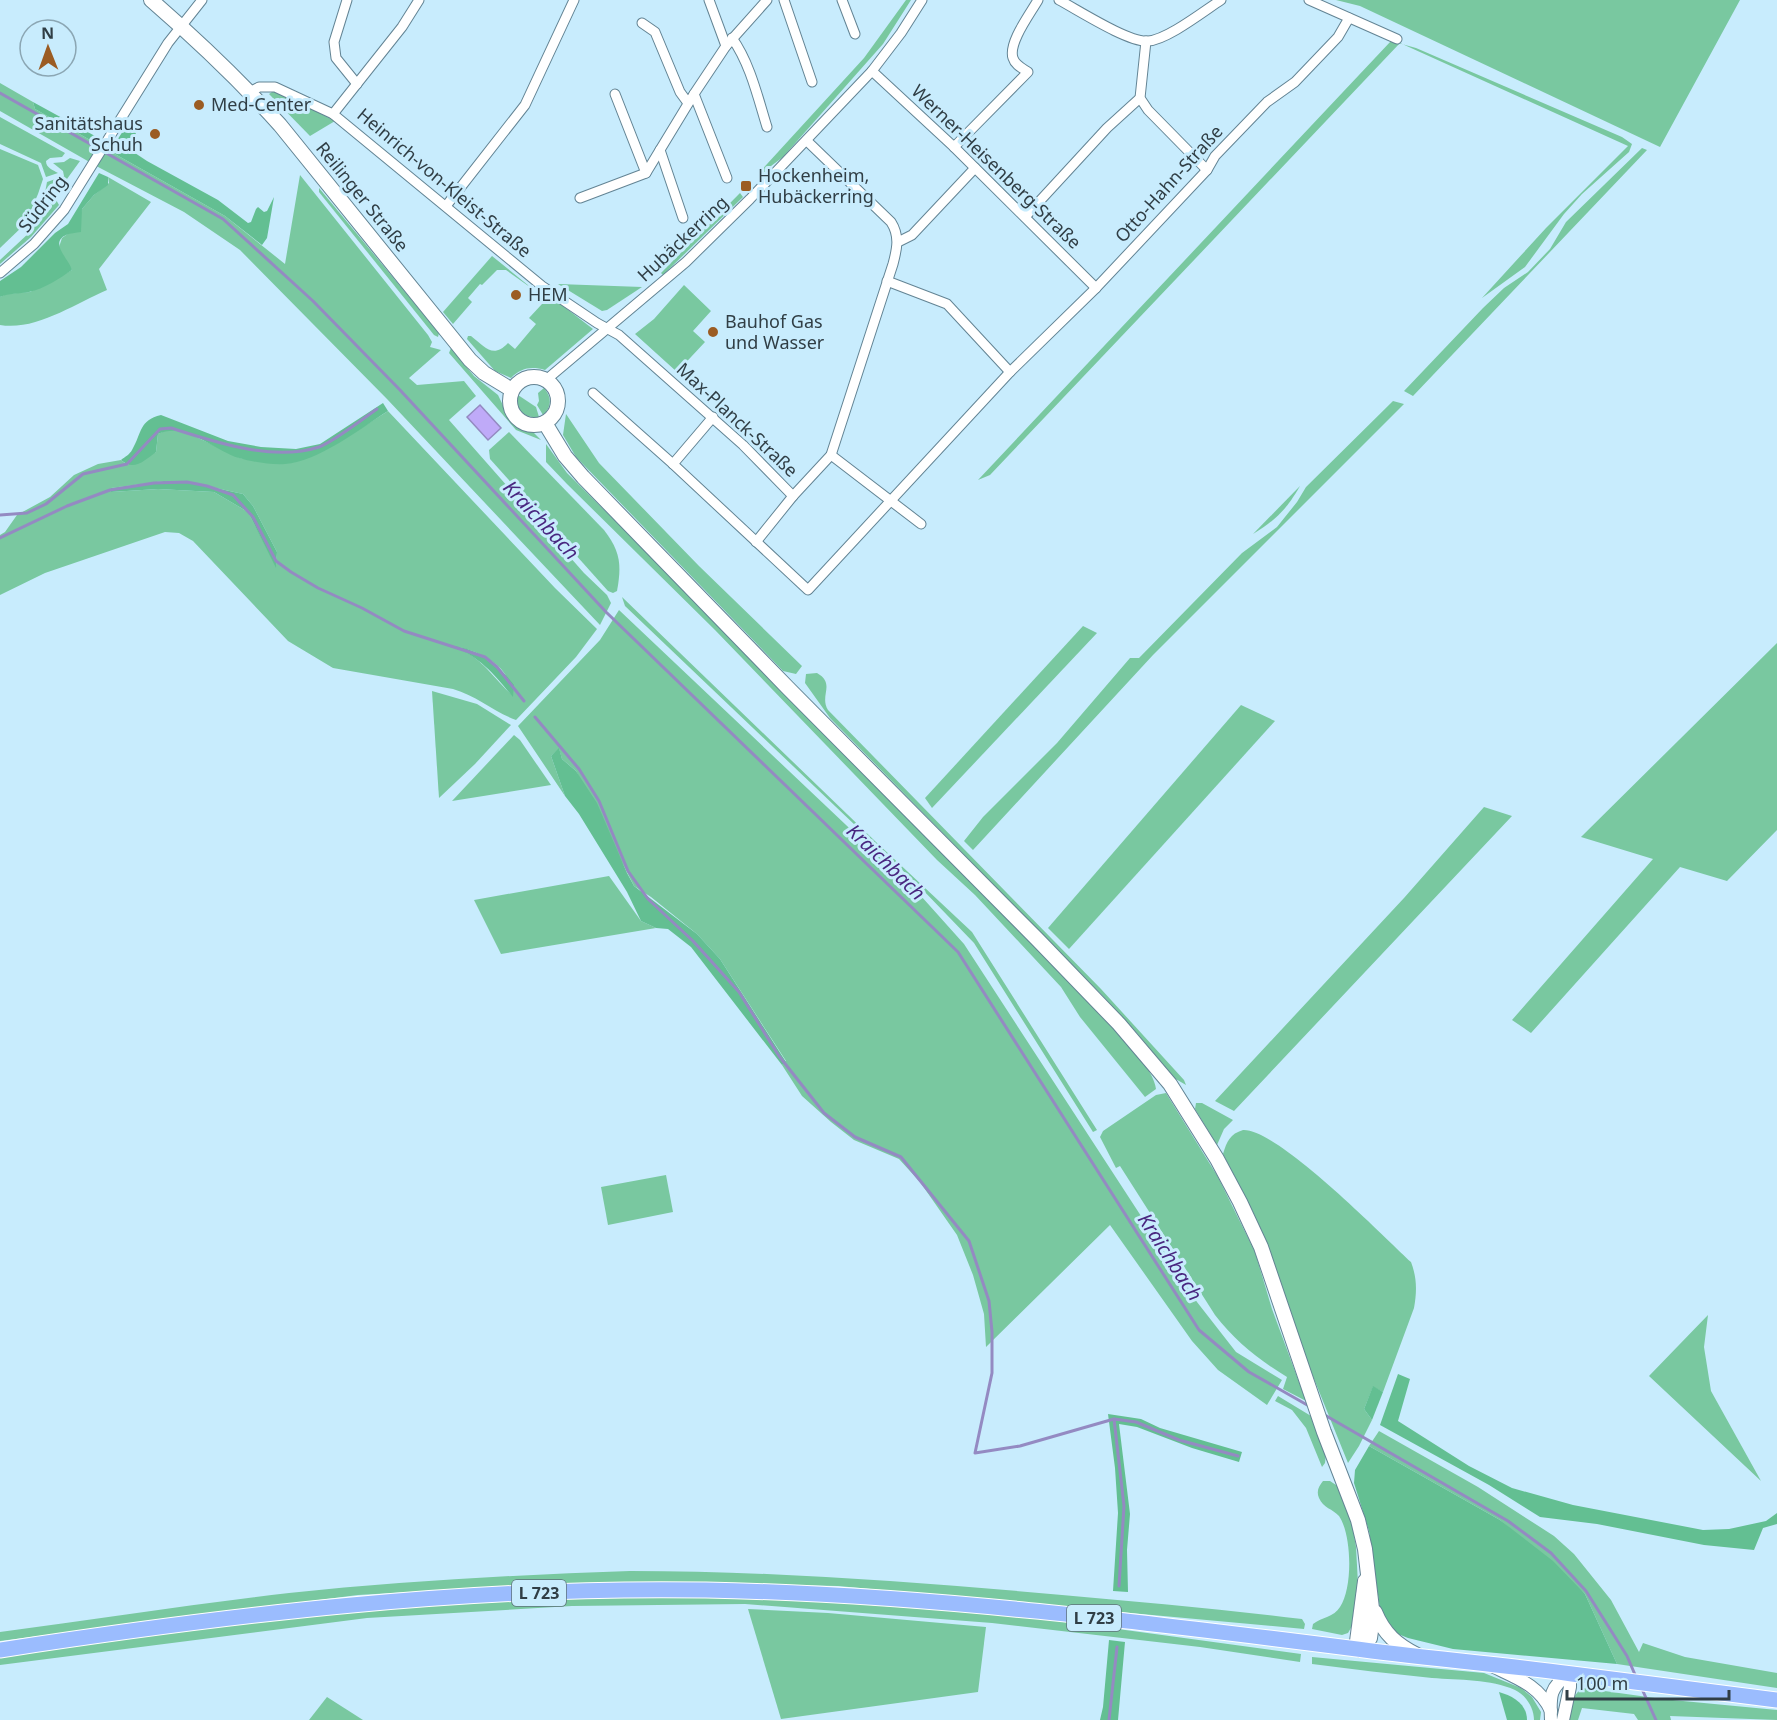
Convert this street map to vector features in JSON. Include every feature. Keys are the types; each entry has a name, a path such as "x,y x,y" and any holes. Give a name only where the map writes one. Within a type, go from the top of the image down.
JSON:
{"main road":[{"name":"Reilinger Straße","path":"151,0 250,92 287,133 470,360 491,378 512,390"},
{"path":"537,377 546,381 555,390 558,403 554,415 545,423 533,425 517,418 510,408 510,396 518,382 537,377"},
{"path":"545,423 565,456 583,477 1095,999 1170,1084 1217,1159 1261,1247 1324,1432 1358,1520 1373,1608 1372,1634 1366,1645 1358,1649"},
{"path":"1358,1649 1367,1564"},
{"name":"L 723","path":"0,1650 321,1606 454,1596 703,1590 887,1598 982,1606 1570,1673 1777,1700"},
{"path":"1373,1608 1380,1624 1392,1640 1419,1656"}],"street":[{"name":"Südring","path":"0,273 34,244 64,210 156,61 202,0"},
{"path":"347,0 334,42 336,58 357,84"},
{"path":"333,114 402,27 419,0"},
{"path":"446,206 525,105 574,0"},
{"path":"709,0 726,46"},
{"path":"580,198 646,173 726,46 767,0"},
{"path":"784,0 812,82"},
{"path":"842,0 855,34"},
{"name":"Hubäckerring","path":"546,381 686,262 807,141 872,71 901,33 922,0"},
{"path":"954,147 1028,72 1017,65 1013,59 1012,48 1038,0"},
{"path":"1059,0 1132,38 1146,42 1166,35 1221,0"},
{"path":"1309,0 1398,39"},
{"name":"Otto-Hahn-Straße","path":"756,542 808,590 1010,372 1096,288 1207,170 1215,156 1267,102 1295,82 1338,37 1349,18"},
{"path":"642,22 655,32 680,92 688,103"},
{"path":"732,38 738,45 768,127"},
{"path":"1146,42 1140,98 1148,110 1207,170"},
{"name":"Werner-Heisenberg-Straße","path":"872,71 954,147 1096,288"},
{"name":"Heinrich-von-Kleist-Straße","path":"250,92 260,87 275,87 333,114 542,286 608,328"},
{"path":"615,94 646,173"},
{"path":"694,94 727,178"},
{"path":"1025,216 1107,128 1140,98"},
{"path":"807,141 891,222 896,229 898,242 912,234 975,168"},
{"path":"660,150 683,218"},
{"name":"Max-Planck-Straße","path":"608,328 713,417 793,496 831,454 898,242"},
{"path":"887,281 946,304 1010,372"},
{"path":"593,393 756,542 793,496"},
{"path":"673,464 713,417"},
{"path":"831,454 921,524"},
{"path":"1490,1665 1533,1687 1546,1701 1551,1716"},
{"path":"1551,1716 1553,1688 1557,1682 1570,1673"},
{"path":"1563,1720 1570,1687 1570,1673"}],"green space":[{"path":"906,0 911,0 883,44 761,179 757,175 864,58"},
{"path":"1336,0 1740,0 1660,147 1360,6"},
{"path":"1391,41 1400,43 990,475 978,480"},
{"path":"1403,44 1622,137 1632,144 1629,152 1582,194 1564,214 1525,267 1482,298 1546,228 1628,146"},
{"path":"0,83 33,102 35,109 225,216 285,264 300,175 428,335 432,342 430,347 441,350 409,378 417,385 464,381 476,396 449,420 584,573 607,595 611,603 600,625 387,399 240,250 184,212 100,168 0,111"},
{"path":"279,92 335,121 310,136 269,94"},
{"path":"33,102 95,136 110,151 125,128 136,133 131,144 135,153 218,200 248,223 251,222 258,207 264,212 267,211 274,197 267,238 262,245 225,216 35,109"},
{"path":"0,117 65,153 62,157 50,158 46,161 48,167 58,173 46,177 41,163 0,144"},
{"path":"1642,148 1647,150 1413,396 1404,391 1483,308 1504,288 1528,272 1550,249 1566,222"},
{"path":"0,149 38,165 43,179 25,224 0,248"},
{"path":"70,158 80,161 59,190 52,190 44,198 47,182 64,176 63,171 53,163 64,162"},
{"path":"99,173 108,177 108,185 94,195 82,209 81,232 66,235 59,242 72,270 40,288 0,297 0,281 21,267 55,233 68,224"},
{"path":"108,177 151,202 99,269 107,290 41,320 14,326 0,325 0,297 6,294 30,292 72,270 60,252 62,238 69,233 82,209 109,183"},
{"path":"319,188 439,333 438,337 434,335 319,192"},
{"path":"740,193 743,197 663,275 661,273"},
{"path":"50,198 55,198 59,205 31,237 0,264 0,260 30,232"},
{"path":"492,256 534,290 506,270 497,270 468,298 472,302 453,324 443,312"},
{"path":"558,284 642,287 602,311"},
{"path":"684,285 711,311 693,331 705,342 677,372 635,334 654,319"},
{"path":"554,299 593,329 545,370 526,369 511,378 495,371 467,339 471,336 493,351 503,348 508,343 515,349 536,324 529,318 542,304"},
{"path":"451,348 474,376 498,395 511,422 533,432 541,440 516,430 449,353"},
{"path":"544,388 550,402 543,415 537,405 538,393"},
{"path":"518,395 536,407 539,417 529,417 522,412 518,405"},
{"path":"1393,401 1404,404 1153,655 973,850 964,841 983,817 1057,743 1130,658 1139,658 1242,553 1277,527 1306,487"},
{"path":"383,403 388,411 325,451 298,462 274,464 244,459 179,431 158,434 156,452 144,461 130,465 121,460 131,451 145,424 161,415 228,441 261,447 296,449 320,444"},
{"path":"388,411 555,588 597,629 576,657 516,720 453,689 333,668 288,641 193,541 179,533 165,532 45,573 0,595 0,535 5,532 17,515 50,497 74,475 98,464 121,460 127,465 156,452 158,434 168,429 188,433 240,458 271,463 336,444","holes":["164,481 189,482 243,494 253,506 277,552 276,566 248,512 214,492 158,489 111,492 111,488","456,647 476,652 496,664 506,676 513,696 481,663"]},
{"path":"566,414 599,463 699,566 802,666 796,674 783,671 576,457 563,435"},
{"path":"509,432 604,530 618,558 617,591 613,593 608,591 490,459 489,450"},
{"path":"546,444 567,473 682,587 1130,1045 1148,1069 1156,1089 1145,1097 1080,1017 1061,987 975,895 937,860 715,630 546,462"},
{"path":"164,481 189,482 243,494 253,506 277,552 276,568 248,512 214,492 158,489 111,492 111,488"},
{"path":"1300,486 1280,513 1253,534"},
{"path":"622,597 972,932 1097,1130 1093,1132 974,943 920,887 625,606"},
{"path":"619,610 921,896 964,944 1197,1302 1236,1352 1282,1380 1267,1405 1218,1370 1192,1341 1110,1225 986,1347 984,1314 973,1275 957,1235 920,1182 899,1159 854,1140 802,1096 782,1065 786,1061 720,959 697,934 634,886 576,771 562,759 559,749 551,756 565,796 518,726 600,640"},
{"path":"1083,626 1097,633 932,808 925,798"},
{"path":"1777,643 1777,830 1727,881 1680,867 1531,1033 1512,1020 1653,859 1581,837"},
{"path":"453,646 471,650 495,664 514,685 513,697 486,667"},
{"path":"817,673 825,681 825,699 828,710 1101,989 1184,1080 1186,1085 1174,1078 1101,994 830,718 805,683 806,674"},
{"path":"432,691 477,704 511,725 439,798"},
{"path":"1241,705 1275,721 1069,949 1048,928"},
{"path":"514,735 520,740 551,785 452,801"},
{"path":"559,748 562,759 576,771 597,803 634,886 697,934 720,959 786,1062 782,1065 691,947 668,929 656,928 641,921 627,892 579,814 565,796 551,756"},
{"path":"1484,807 1512,816 1234,1111 1215,1101 1404,898"},
{"path":"609,876 641,921 656,928 501,954 474,900"},
{"path":"1166,1093 1218,1177 1255,1252 1272,1309 1306,1401 1283,1389 1287,1377 1248,1349 1215,1315 1120,1166 1116,1168 1100,1137 1103,1131 1156,1095"},
{"path":"1196,1103 1202,1103 1233,1120 1224,1129 1217,1145 1195,1109"},
{"path":"1243,1130 1259,1134 1304,1164 1378,1230 1411,1262 1413,1268 1416,1285 1414,1308 1383,1392 1373,1387 1364,1409 1372,1420 1348,1463 1310,1369 1265,1238 1223,1154 1230,1139"},
{"path":"666,1175 673,1212 608,1225 601,1187"},
{"path":"1708,1315 1704,1347 1711,1391 1761,1481 1649,1376"},
{"path":"1398,1374 1410,1379 1398,1421 1469,1466 1512,1488 1573,1505 1703,1530 1729,1529 1766,1521 1777,1513 1777,1524 1763,1528 1754,1550 1704,1545 1597,1524 1540,1517 1489,1485 1380,1425"},
{"path":"1373,1386 1383,1392 1372,1420 1364,1409"},
{"path":"1278,1396 1311,1416 1326,1454 1322,1467 1306,1428 1292,1410 1275,1401"},
{"path":"1108,1414 1141,1419 1160,1428 1242,1452 1239,1462 1192,1448 1137,1427 1119,1424 1130,1514 1127,1550 1128,1592 1113,1591 1118,1513"},
{"path":"1379,1431 1478,1487 1554,1536 1574,1554 1611,1600 1639,1652 1643,1643 1685,1657 1777,1673 1777,1688 1617,1664 1585,1594 1500,1520 1369,1446"},
{"path":"1369,1446 1500,1520 1553,1561 1585,1594 1617,1664 1453,1649 1393,1632 1381,1616 1369,1531 1354,1483 1355,1470"},
{"path":"1323,1481 1330,1481 1339,1487 1351,1517 1356,1547 1358,1584 1352,1626 1348,1633 1342,1635 1312,1629 1313,1624 1335,1613 1340,1607 1349,1575 1348,1548 1343,1525 1339,1516 1323,1504 1318,1495 1318,1489"},
{"path":"630,1571 792,1575 954,1586 1242,1612 1302,1619 1305,1624 1304,1629 838,1586 631,1582 358,1595 0,1641 0,1632 289,1593 459,1579"},
{"path":"670,1596 818,1601 1030,1617 1301,1654 1300,1662 1200,1647 992,1623 745,1604 572,1606 367,1618 0,1665 0,1655 383,1606 549,1598"},
{"path":"748,1609 828,1613 986,1627 978,1692 781,1719"},
{"path":"1109,1640 1125,1642 1118,1720 1100,1720 1103,1707"},
{"path":"1312,1657 1484,1673 1521,1688 1532,1697 1541,1712 1540,1720 1534,1720 1531,1707 1523,1695 1506,1686 1312,1664"},
{"path":"1583,1688 1662,1699 1777,1710 1777,1720 1670,1716 1671,1720 1638,1720 1634,1714 1582,1708 1578,1720 1569,1720 1574,1698"},
{"path":"1499,1692 1522,1705 1527,1720 1507,1720"},
{"path":"327,1697 363,1720 309,1720"}],"shaded area":[{"path":"480,405 501,428 488,440 467,417"}],"waterway":[{"name":"Kraichbach","path":"0,93 223,219 313,301 400,390 606,612 958,952 1199,1330 1249,1372 1309,1406"},
{"path":"0,515 27,513 46,504 83,474 127,464 160,429 171,428 244,448 264,451 301,451 325,444 377,409"},
{"path":"0,538 67,506 110,490 154,483 187,482 207,486 233,495 253,517 276,561 291,572 404,631 485,657 497,667 524,701"},
{"path":"535,717 579,769 599,801 628,871 648,899 693,941 739,992 779,1056 824,1113 855,1137 901,1157 969,1241 989,1301 992,1332 992,1373 975,1453 1020,1446 1114,1419"},
{"name":"Kraichbach","path":"1323,1414 1508,1521 1551,1553 1586,1591 1627,1656 1636,1677"},
{"path":"1119,1586 1124,1506 1114,1419 1136,1422 1179,1440 1238,1456"},
{"path":"1109,1720 1117,1647"},
{"name":"Kraichbach","path":"1642,1689 1656,1720"}],"place":[{"name":"Med-Center","path":"199,105"},
{"name":"Sanitätshaus Schuh","path":"155,134"},
{"name":"Hockenheim, Hubäckerring","path":"746,186"},
{"name":"HEM","path":"516,295"},
{"name":"Bauhof Gas und Wasser","path":"713,332"}]}
